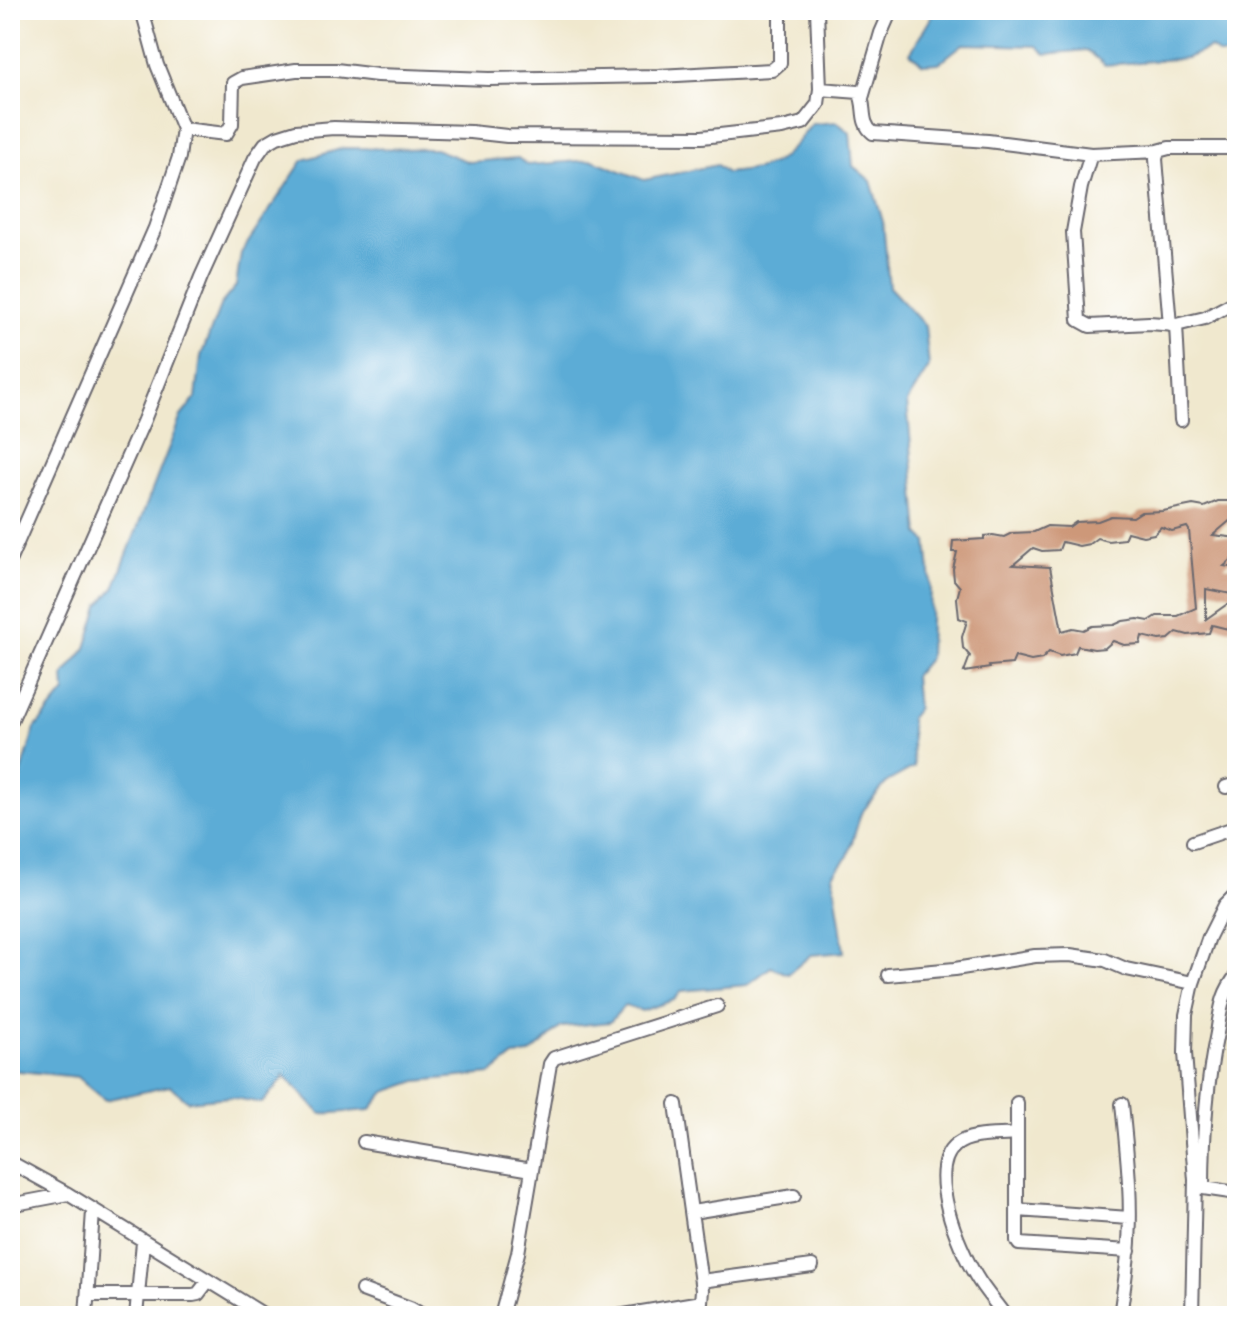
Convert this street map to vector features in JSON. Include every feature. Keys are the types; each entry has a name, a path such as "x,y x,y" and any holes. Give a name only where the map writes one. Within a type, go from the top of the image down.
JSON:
{"street":[{"path":"11,554 155,228 179,157 183,129 157,65 142,10"},
{"path":"183,129 226,134 232,124 233,83 242,78 296,70 489,79 772,70 780,63 780,10"},
{"path":"10,723 144,420 201,277 255,158 265,144 296,131 334,128 507,136 722,136 803,123 818,104 820,89 817,10"},
{"path":"862,98 891,10"},
{"path":"820,89 859,92 865,123 873,133 988,141 1091,154 1169,148 1237,148"},
{"path":"1159,151 1156,159 1181,420"},
{"path":"1091,154 1073,232 1079,320 1090,326 1173,325 1205,318 1237,301"},
{"path":"1193,842 1237,827"},
{"path":"1199,1184 1185,1053 1186,1015 1209,937 1225,905 1237,893"},
{"path":"888,975 955,969 1035,956 1070,955 1105,960 1126,969 1193,983"},
{"path":"1192,1316 1206,1086 1221,1001 1237,975"},
{"path":"501,1316 518,1253 550,1064 554,1058 717,1006"},
{"path":"1017,1103 1019,1244 1129,1251"},
{"path":"618,1316 701,1302 701,1281 676,1104"},
{"path":"1120,1316 1129,1251 1128,1163 1122,1104"},
{"path":"1005,1316 976,1277 968,1260 946,1202 941,1176 944,1160 955,1145 969,1138 1016,1134"},
{"path":"364,1142 532,1170"},
{"path":"10,1162 68,1194 266,1316"},
{"path":"1199,1184 1237,1193"},
{"path":"10,1205 68,1194"},
{"path":"692,1212 794,1196"},
{"path":"1018,1210 1129,1218"},
{"path":"86,1316 93,1211"},
{"path":"136,1316 143,1242"},
{"path":"701,1281 812,1266"},
{"path":"88,1295 193,1295 198,1294 208,1281"},
{"path":"362,1290 424,1316"}],"water":[{"path":"931,10 1237,10 1237,55 1220,55 1210,48 1187,58 1105,65 1087,50 1046,54 1037,46 963,44 939,63 923,64 910,53 931,18"},
{"path":"837,122 850,133 853,166 871,181 883,222 889,287 925,326 929,367 907,402 919,534 927,542 931,583 929,658 914,676 917,709 910,718 914,767 887,782 861,813 848,856 833,874 844,952 811,955 788,974 771,967 747,985 682,991 674,1000 642,1011 625,1005 610,1022 561,1027 530,1054 514,1056 491,1074 417,1081 385,1092 370,1110 321,1114 285,1076 262,1103 229,1097 188,1101 170,1086 105,1100 78,1077 10,1070 10,812 35,728 65,692 64,675 86,648 99,606 114,588 181,416 196,398 201,356 221,304 236,286 241,253 303,160 344,148 435,149 469,162 518,158 527,165 593,160 644,180 717,165 726,173 768,166 785,155 812,124"}],"building":[{"path":"1218,501 1237,501 1237,519 1233,518 1213,535 1237,538 1237,555 1224,566 1237,568 1237,588 1231,594 1206,589 1206,619 1226,605 1237,604 1237,628 1212,625 1209,633 1188,635 1177,632 1169,639 1159,640 1142,636 1140,644 1124,645 1113,641 1105,648 1078,646 1075,653 1060,656 1049,652 1042,659 1031,661 1015,657 1012,664 964,672 970,656 963,648 962,637 967,621 959,618 957,598 960,587 954,580 957,552 952,552 953,541 984,539 984,536 993,535 1004,537 1012,533 1034,532 1047,526 1069,527 1076,522 1098,521 1111,516 1133,517 1141,512 1193,505 1204,507","holes":["1161,527 1172,531 1187,527 1189,530 1196,608 1178,616 1157,616 1149,621 1138,619 1084,630 1073,628 1062,631 1050,567 1013,565 1033,548 1059,550 1062,542 1079,546 1097,538 1108,541 1124,539 1127,532 1143,536 1154,534"]}]}
